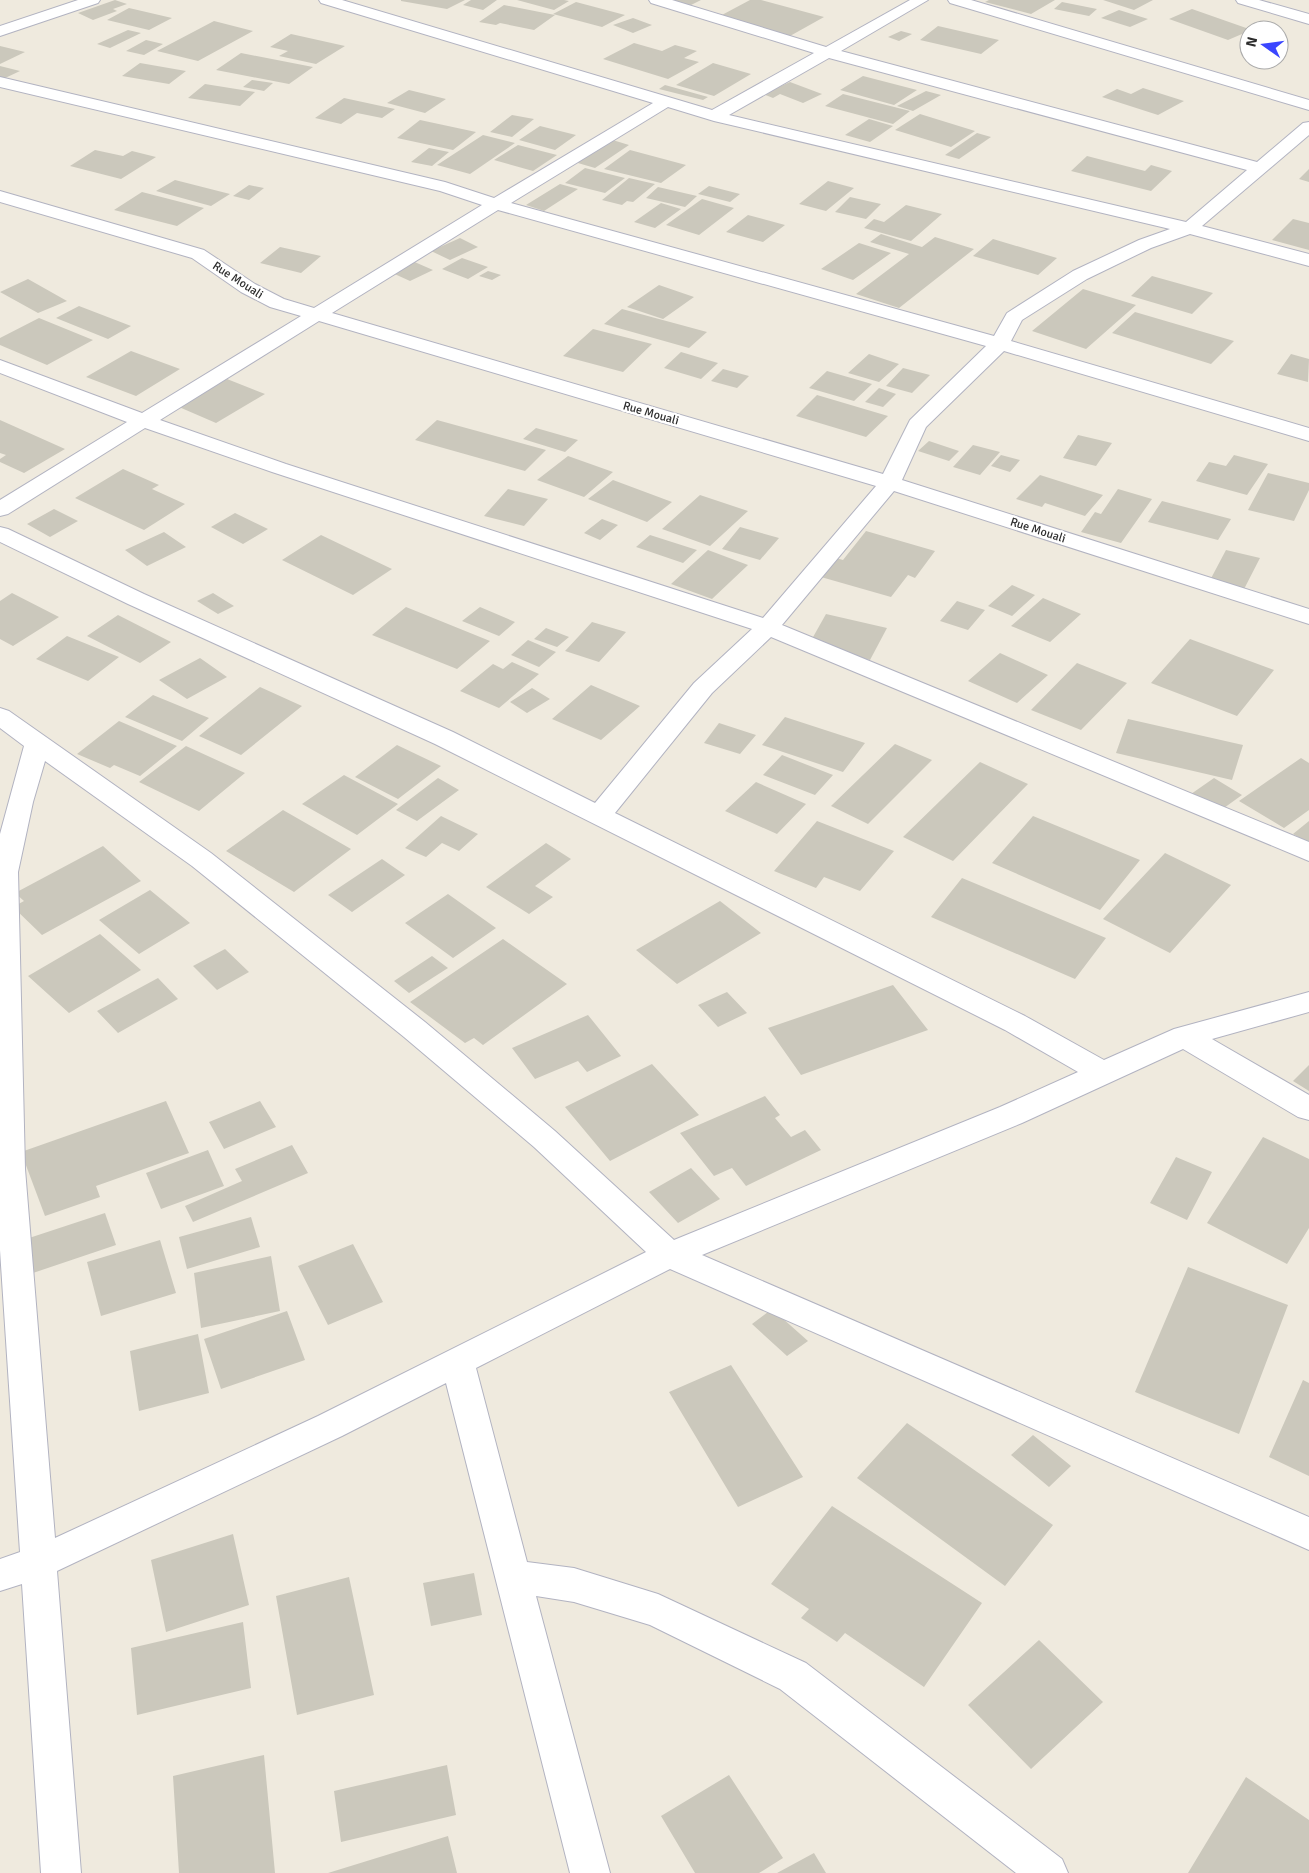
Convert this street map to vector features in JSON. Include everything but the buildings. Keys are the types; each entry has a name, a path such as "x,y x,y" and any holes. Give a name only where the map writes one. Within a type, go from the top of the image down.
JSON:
{"street":[{"path":"0,31 94,0"},
{"path":"326,0 664,103 1189,228 1309,260"},
{"path":"656,0 826,52 1259,168"},
{"path":"714,116 921,0"},
{"path":"955,0 1309,105"},
{"path":"1244,0 1309,19"},
{"path":"0,82 445,187 496,204 1000,344 1309,435"},
{"path":"0,509 664,103"},
{"path":"598,816 703,688 768,627 890,483 917,424 1000,344 1014,317 1073,280 1145,244 1189,228 1309,127"},
{"name":"Rue Mouali","path":"0,196 198,254 258,294 277,303 890,483 1309,617"},
{"path":"0,366 144,422 279,468 768,627 1287,841 1309,852"},
{"path":"0,534 136,599 444,738 1015,1023 1103,1073"},
{"path":"0,716 37,745 183,846 449,1056 534,1128 617,1203 669,1255 1309,1534"},
{"path":"37,745 20,802 5,872 10,1169 61,1873"},
{"path":"0,1575 38,1563 330,1426 669,1255 1011,1115 1184,1036 1309,1002"},
{"path":"1184,1036 1309,1108"},
{"path":"458,1363 590,1873"},
{"path":"513,1576 574,1585 658,1611 793,1676 1048,1873"}]}
